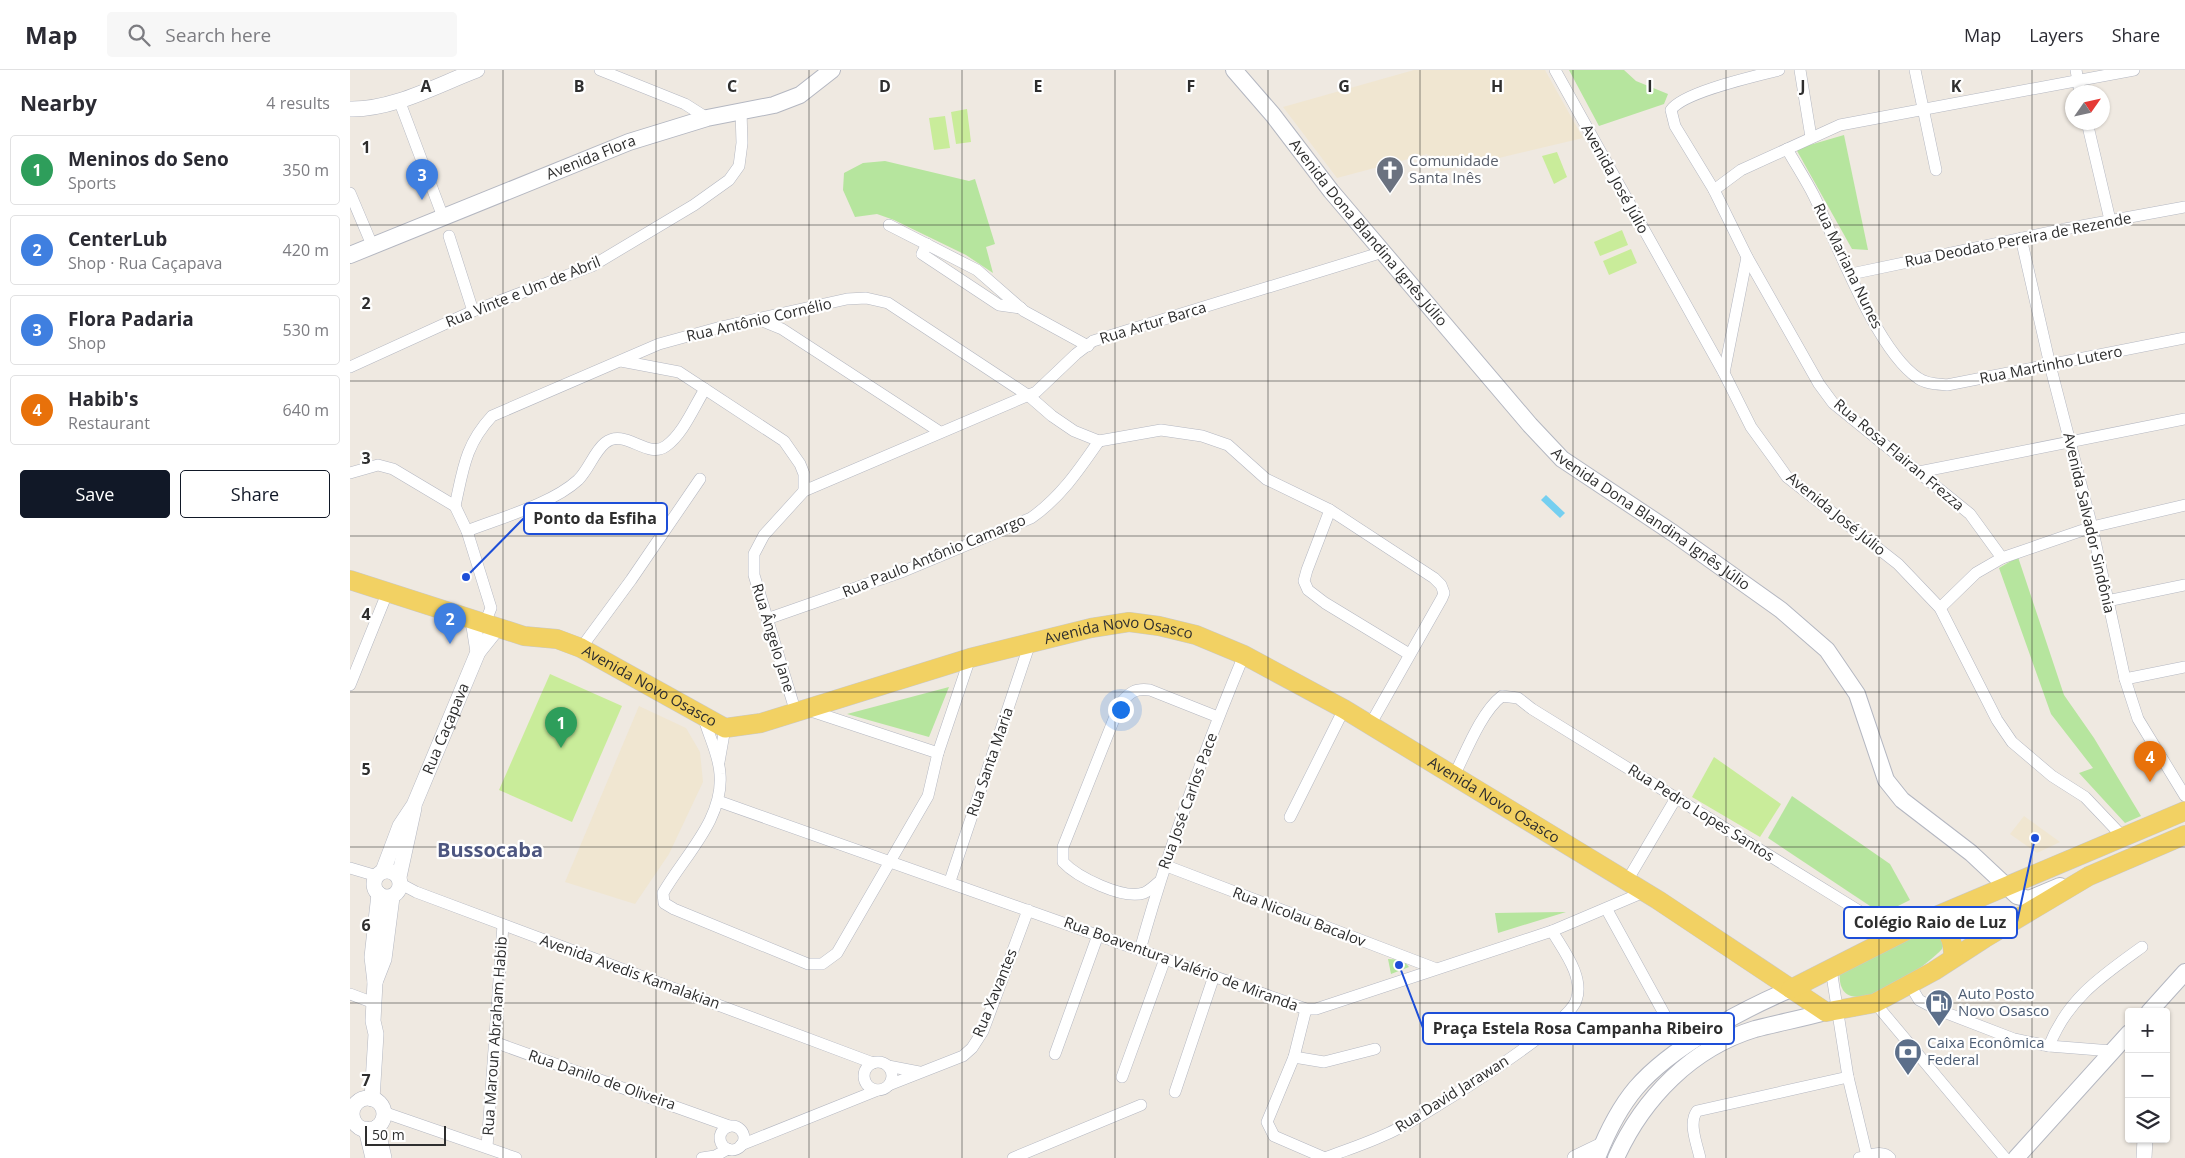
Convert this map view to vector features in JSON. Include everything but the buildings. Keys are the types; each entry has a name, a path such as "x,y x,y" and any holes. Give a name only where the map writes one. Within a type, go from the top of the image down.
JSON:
{"main road":[{"name":"Avenida Flora","path":"350,255 629,142 708,118 774,105 800,94 832,70"},
{"name":"Avenida Dona Blandina Ignês Júlio","path":"1234,70 1273,114 1326,186 1530,425 1562,458 1773,604 1828,650 1857,694 1886,780 1902,800 1994,872 2005,886 2017,896 2029,899 2075,879 2089,876"},
{"name":"Avenida Novo Osasco","path":"350,580 524,636 557,639 581,648 726,728 747,726 802,712 970,658 1091,628 1128,622 1159,626 1196,635 1244,655 1344,709 1627,881 1790,989 1832,1011"},
{"path":"1600,1152 1636,1088 1683,1048 1767,999 1832,969 1929,919 2185,811"},
{"path":"1616,1158 1627,1133 1646,1106 1668,1081 1702,1053 1754,1030 1874,1003 1910,985 2089,876 2185,835"},
{"path":"1929,919 1941,924 1951,936 1953,958"},
{"path":"2152,1008 2185,972"},
{"path":"2016,1158 2125,1037"}],"street":[{"path":"350,109 366,109 399,100 477,70"},
{"path":"600,70 685,104 708,118"},
{"name":"Avenida José Júlio","path":"1555,70 1724,373 1751,427 1787,477 1898,564 1940,608 1997,720 2012,742 2052,776 2085,797 2123,837"},
{"name":"Rua Rosa Flairan Frezza","path":"1779,70 1736,81 1692,96 1674,106 1671,110 1675,126 1714,190 1747,257 1820,384 1833,403 1970,514 2002,558"},
{"path":"1800,70 1811,137"},
{"path":"1915,70 1936,170"},
{"path":"1714,190 1741,170 1840,125 2077,75 2134,70"},
{"path":"399,100 444,217"},
{"name":"Rua Vinte e Um de Abril","path":"350,367 473,311 592,266 694,205 730,180 739,166 742,143 741,110"},
{"path":"2089,130 2110,220"},
{"name":"Rua Mariana Nunes","path":"1787,149 1813,193 1877,328 1895,354 1918,378"},
{"path":"350,193 372,246"},
{"name":"Rua Deodato Pereira de Rezende","path":"1851,274 2110,220 2185,207"},
{"path":"889,225 978,270 1021,308 1088,346"},
{"path":"449,236 473,311"},
{"name":"Avenida Salvador Sindônia","path":"2021,238 2050,365 2072,441 2125,679 2138,718 2185,796"},
{"path":"927,244 922,254 999,305 1021,308"},
{"name":"Rua Artur Barca","path":"804,491 1029,396 1088,346 1114,335 1383,252"},
{"path":"1724,373 1747,257"},
{"name":"Rua Antônio Cornélio","path":"455,506 464,463 470,447 480,429 492,416 659,344 721,327 760,320 847,299 866,298 888,303 1029,396 1052,416 1074,430 1099,441"},
{"path":"760,320 782,329 940,432"},
{"name":"Rua Martinho Lutero","path":"1918,378 1931,384 1947,384 2185,338"},
{"path":"621,361 679,372 784,441 800,464 804,474 804,491"},
{"path":"467,531 543,501 569,487 591,464 606,442 613,439 622,438 650,450 658,450 667,446 679,432 705,389"},
{"path":"1919,472 2185,419"},
{"path":"1099,441 1161,430 1202,436 1228,445 1266,479 1330,510 1442,585 1444,593 1442,598 1370,725"},
{"name":"Rua Paulo Antônio Camargo","path":"767,619 904,571 1031,518 1046,507 1071,480 1099,441"},
{"path":"350,473 378,465 393,469 455,506 467,531 490,608 478,652"},
{"path":"581,648 631,580 700,479"},
{"name":"Rua Ângelo Jane","path":"802,712 767,619 754,575 754,554 764,535 804,491"},
{"path":"1940,608 1976,573 2002,558 2092,526 2185,505"},
{"path":"1330,510 1307,570 1304,581 1308,590 1325,603 1409,654"},
{"path":"2107,601 2185,585"},
{"path":"350,685 388,591"},
{"name":"Rua Caçapava","path":"357,1106 376,1034 373,1021 375,982 382,969 379,945 388,884 397,851 413,818 414,805 478,652 485,623"},
{"name":"Rua Santa Maria","path":"950,881 1030,643"},
{"name":"Rua José Carlos Pace","path":"1140,950 1164,865 1218,716 1244,655"},
{"path":"726,728 719,762 720,790 718,801 711,819 664,893 664,903 674,909 808,964 822,964 836,953 888,860 928,796 938,754 970,658"},
{"path":"2125,679 2185,667"},
{"path":"1159,882 1146,893 1137,895 1108,889 1072,872 1063,862 1063,847 1120,704 1129,692 1139,689 1150,690 1218,716"},
{"name":"Rua Pedro Lopes Santos","path":"1454,776 1487,712 1502,696 1518,698 1532,709 1885,927 1901,933"},
{"path":"1290,817 1344,709"},
{"path":"802,712 938,754"},
{"path":"703,716 719,762"},
{"path":"1627,881 1676,798"},
{"name":"Rua Boaventura Valério de Miranda","path":"718,801 950,881 1306,1009 1322,1008 1376,991 1434,968 1552,931 1606,910 1644,892"},
{"name":"Rua Nicolau Bacalov","path":"1164,865 1434,968"},
{"name":"Avenida Avedis Kamalakian","path":"350,869 844,1052 855,1054 868,1072"},
{"name":"Rua Xavantes","path":"741,1144 963,1056 979,1037 1028,910"},
{"path":"1606,910 1683,1048"},
{"name":"Rua Maroun Abraham Habib","path":"487,1147 503,925"},
{"name":"Rua David Jarawan","path":"1325,1158 1388,1134 1416,1119 1535,1042 1560,1021 1576,1001 1578,984 1571,964 1552,931"},
{"path":"1055,1054 1098,934"},
{"path":"2049,1046 2067,1010 2080,995 2142,947"},
{"path":"1122,1077 1166,959"},
{"path":"1832,969 1832,1011 1848,1077 1863,1157 1879,1153 1889,1156"},
{"path":"1175,1092 1214,976"},
{"path":"1910,985 1919,1000 1936,1009 2014,1039 2049,1046 2112,1052"},
{"path":"350,994 374,1003"},
{"path":"1874,1003 2005,1158"},
{"path":"1306,1009 1294,1057 1267,1122 1274,1136 1325,1158"},
{"name":"Rua Danilo de Oliveira","path":"494,1042 709,1118 725,1129"},
{"path":"1294,1057 1324,1062 1375,1049"},
{"path":"844,1104 868,1072 881,1062 888,1066 919,1072"},
{"path":"868,1072 871,1088 884,1088 892,1073 888,1066"},
{"path":"1700,1158 1694,1128 1694,1116 1698,1111 1848,1077"},
{"path":"373,1158 377,1122 380,1104 357,1106 358,1126 377,1122 420,1126 516,1158"},
{"path":"1013,1158 1141,1105"},
{"path":"377,1122 384,1158"},
{"path":"725,1146 725,1129 736,1127 741,1131 762,1136"},
{"path":"703,1158 725,1146 736,1149 741,1144 743,1138 741,1131"},
{"path":"2144,1158 2145,1143"},
{"path":"1575,1158 1600,1152"}],"shaded area":[{"path":"1414,70 1545,70 1583,138 1440,172 1427,154 1337,178 1283,107"},
{"path":"639,706 686,728 700,752 703,782 669,854 635,904 565,882"},
{"path":"2024,816 2060,842 2037,853 2010,834"}],"green space":[{"path":"1569,70 1624,70 1636,81 1668,94 1664,104 1599,126"},
{"path":"967,109 971,142 956,144 951,112"},
{"path":"945,116 950,148 934,150 929,118"},
{"path":"1844,135 1868,250 1852,249 1796,149"},
{"path":"1557,152 1567,177 1554,184 1542,156"},
{"path":"885,161 969,181 975,179 995,244 986,247 993,273 966,255 894,220 877,214 855,217 843,190 844,173 863,163"},
{"path":"1622,230 1628,245 1600,256 1594,242"},
{"path":"1631,249 1637,263 1609,275 1603,261"},
{"path":"2018,557 2064,695 2094,738 2141,816 2125,823 2079,773 2093,768 2051,714 1999,568"},
{"path":"550,674 622,706 572,822 499,790"},
{"path":"949,687 929,737 847,714"},
{"path":"1714,757 1781,804 1760,837 1692,797"},
{"path":"1792,796 1890,864 1910,900 1882,914 1768,838"},
{"path":"1566,912 1498,933 1495,913"},
{"path":"1928,931 1937,931 1944,943 1942,949 1900,981 1865,996 1851,996 1842,988 1840,969"},
{"path":"1388,959 1403,960 1409,967 1391,974"}],"water":[{"path":"1546,495 1565,513 1560,518 1541,500"}],"place":[{"name":"Comunidade Santa Inês","path":"1390,194"},
{"name":"Flora Padaria","path":"422,200"},
{"name":"Ponto da Esfiha","path":"466,577"},
{"name":"CenterLub","path":"450,644"},
{"name":"Meninos do Seno","path":"561,748"},
{"name":"Habib's","path":"2150,782"},
{"name":"Colégio Raio de Luz","path":"2035,838"},
{"name":"Praça Estela Rosa Campanha Ribeiro","path":"1399,965"},
{"name":"Auto Posto Novo Osasco","path":"1939,1027"},
{"name":"Caixa Econômica Federal","path":"1908,1076"}],"district":[{"name":"Bussocaba","path":"490,850"}]}
